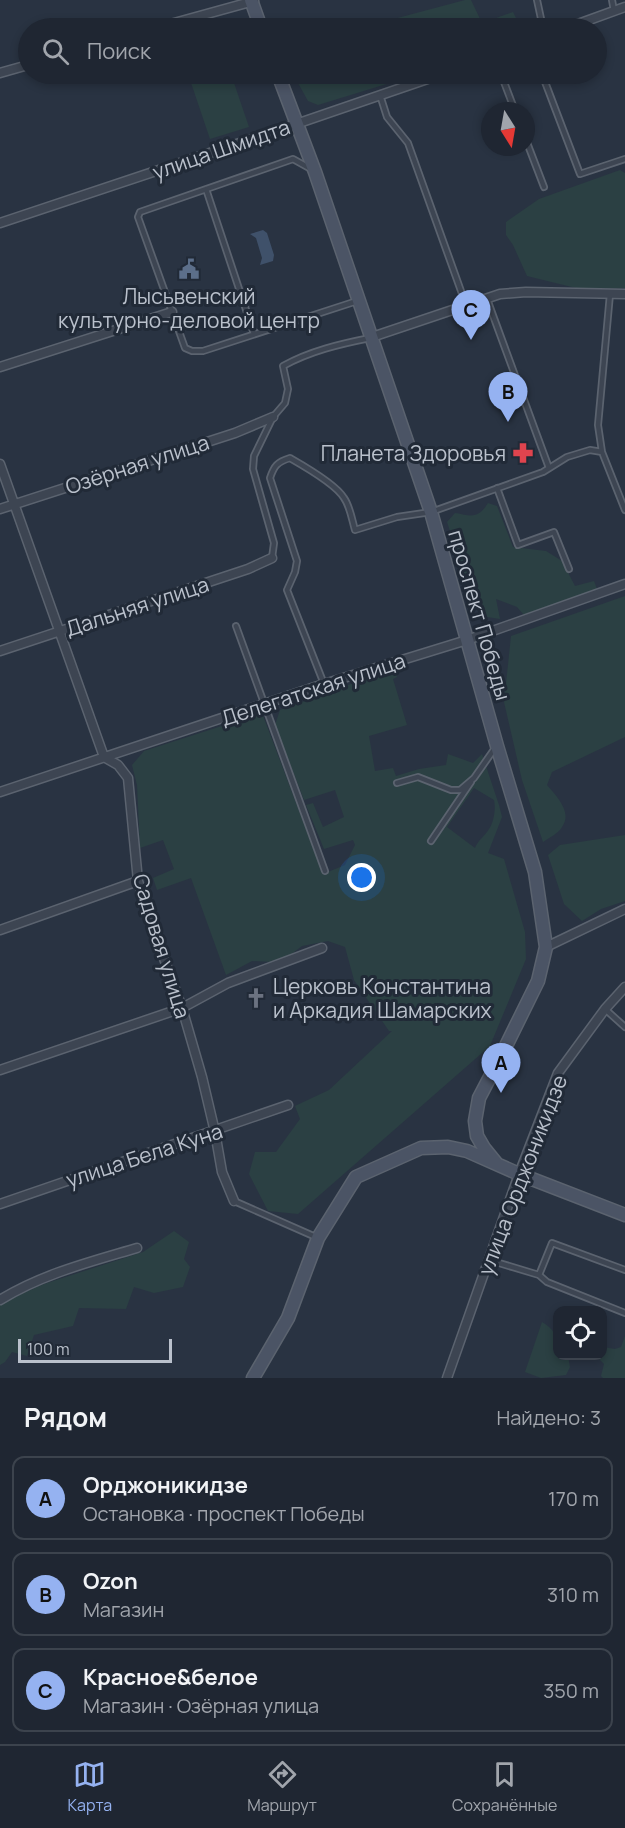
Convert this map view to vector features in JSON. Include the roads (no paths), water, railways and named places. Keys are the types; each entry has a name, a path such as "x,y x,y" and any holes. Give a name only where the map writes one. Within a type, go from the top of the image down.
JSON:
{"street":[{"path":"191,18 253,0 258,18"},
{"path":"595,18 625,7"},
{"path":"0,73 18,68"},
{"name":"проспект Победы","path":"282,84 315,172 430,512 535,872 546,947 538,981 478,1098 475,1120 477,1136 497,1164"},
{"name":"улица Шмидта","path":"0,223 412,84"},
{"path":"372,337 500,294 526,292 625,294"},
{"path":"0,367 172,312"},
{"name":"Озёрная улица","path":"0,509 235,433 273,417"},
{"path":"0,464 104,757"},
{"name":"Дальняя улица","path":"0,651 248,569 272,558"},
{"name":"Делегатская улица","path":"0,792 324,684 468,640 625,584"},
{"name":"Садовая улица","path":"104,757 118,765 128,778 138,881 182,1008 202,1077 222,1172 234,1201"},
{"path":"0,930 138,881"},
{"path":"546,947 625,909"},
{"path":"0,1070 182,1008 228,983 322,948"},
{"name":"улица Орджоникидзе","path":"447,1378 519,1174 558,1073 605,1009 625,987"},
{"name":"улица Бела Куна","path":"0,1204 288,1105"},
{"path":"253,1378 288,1318 318,1238 356,1177 420,1148 448,1147 467,1151 625,1215"},
{"path":"0,1300 20,1287 137,1248"}],"lane":[{"path":"537,0 541,18"},
{"path":"612,0 614,11"},
{"path":"505,84 512,102"},
{"path":"546,84 580,174 625,159"},
{"path":"380,95 387,117 408,143 466,305"},
{"path":"532,156 544,187"},
{"path":"315,172 293,159 140,212 138,217 185,348 192,351 203,351 359,300"},
{"path":"206,189 254,334"},
{"path":"610,294 598,425 602,452 625,510"},
{"path":"487,299 549,468"},
{"path":"272,558 274,543 253,469 254,456 273,417 285,403 288,389 283,366 338,344 372,337"},
{"path":"324,684 287,590 297,561 270,478 274,466 279,461 290,458 333,486 344,497 355,530 397,517 430,512 549,468 567,457 590,450 602,452"},
{"path":"497,488 518,545 554,532 569,569"},
{"path":"236,626 325,871"},
{"path":"431,841 497,746"},
{"path":"397,783 418,777 451,790 460,790 474,778"},
{"path":"605,1009 625,1028"},
{"path":"234,1201 318,1238"},
{"path":"539,1275 552,1243 625,1270"},
{"path":"488,1260 539,1275 546,1282 625,1313"}],"water":[{"path":"263,230 267,233 274,255 273,261 260,265 262,258 256,238 250,234"}],"place":[{"name":"Лысьвенский культурно-деловой центр","path":"189,269"},
{"name":"Красное&белое","path":"471,340"},
{"name":"Ozon","path":"508,422"},
{"name":"Планета Здоровья","path":"523,453"},
{"name":"Церковь Константина и Аркадия Шамарских","path":"256,998"},
{"name":"Орджоникидзе","path":"501,1093"}]}
